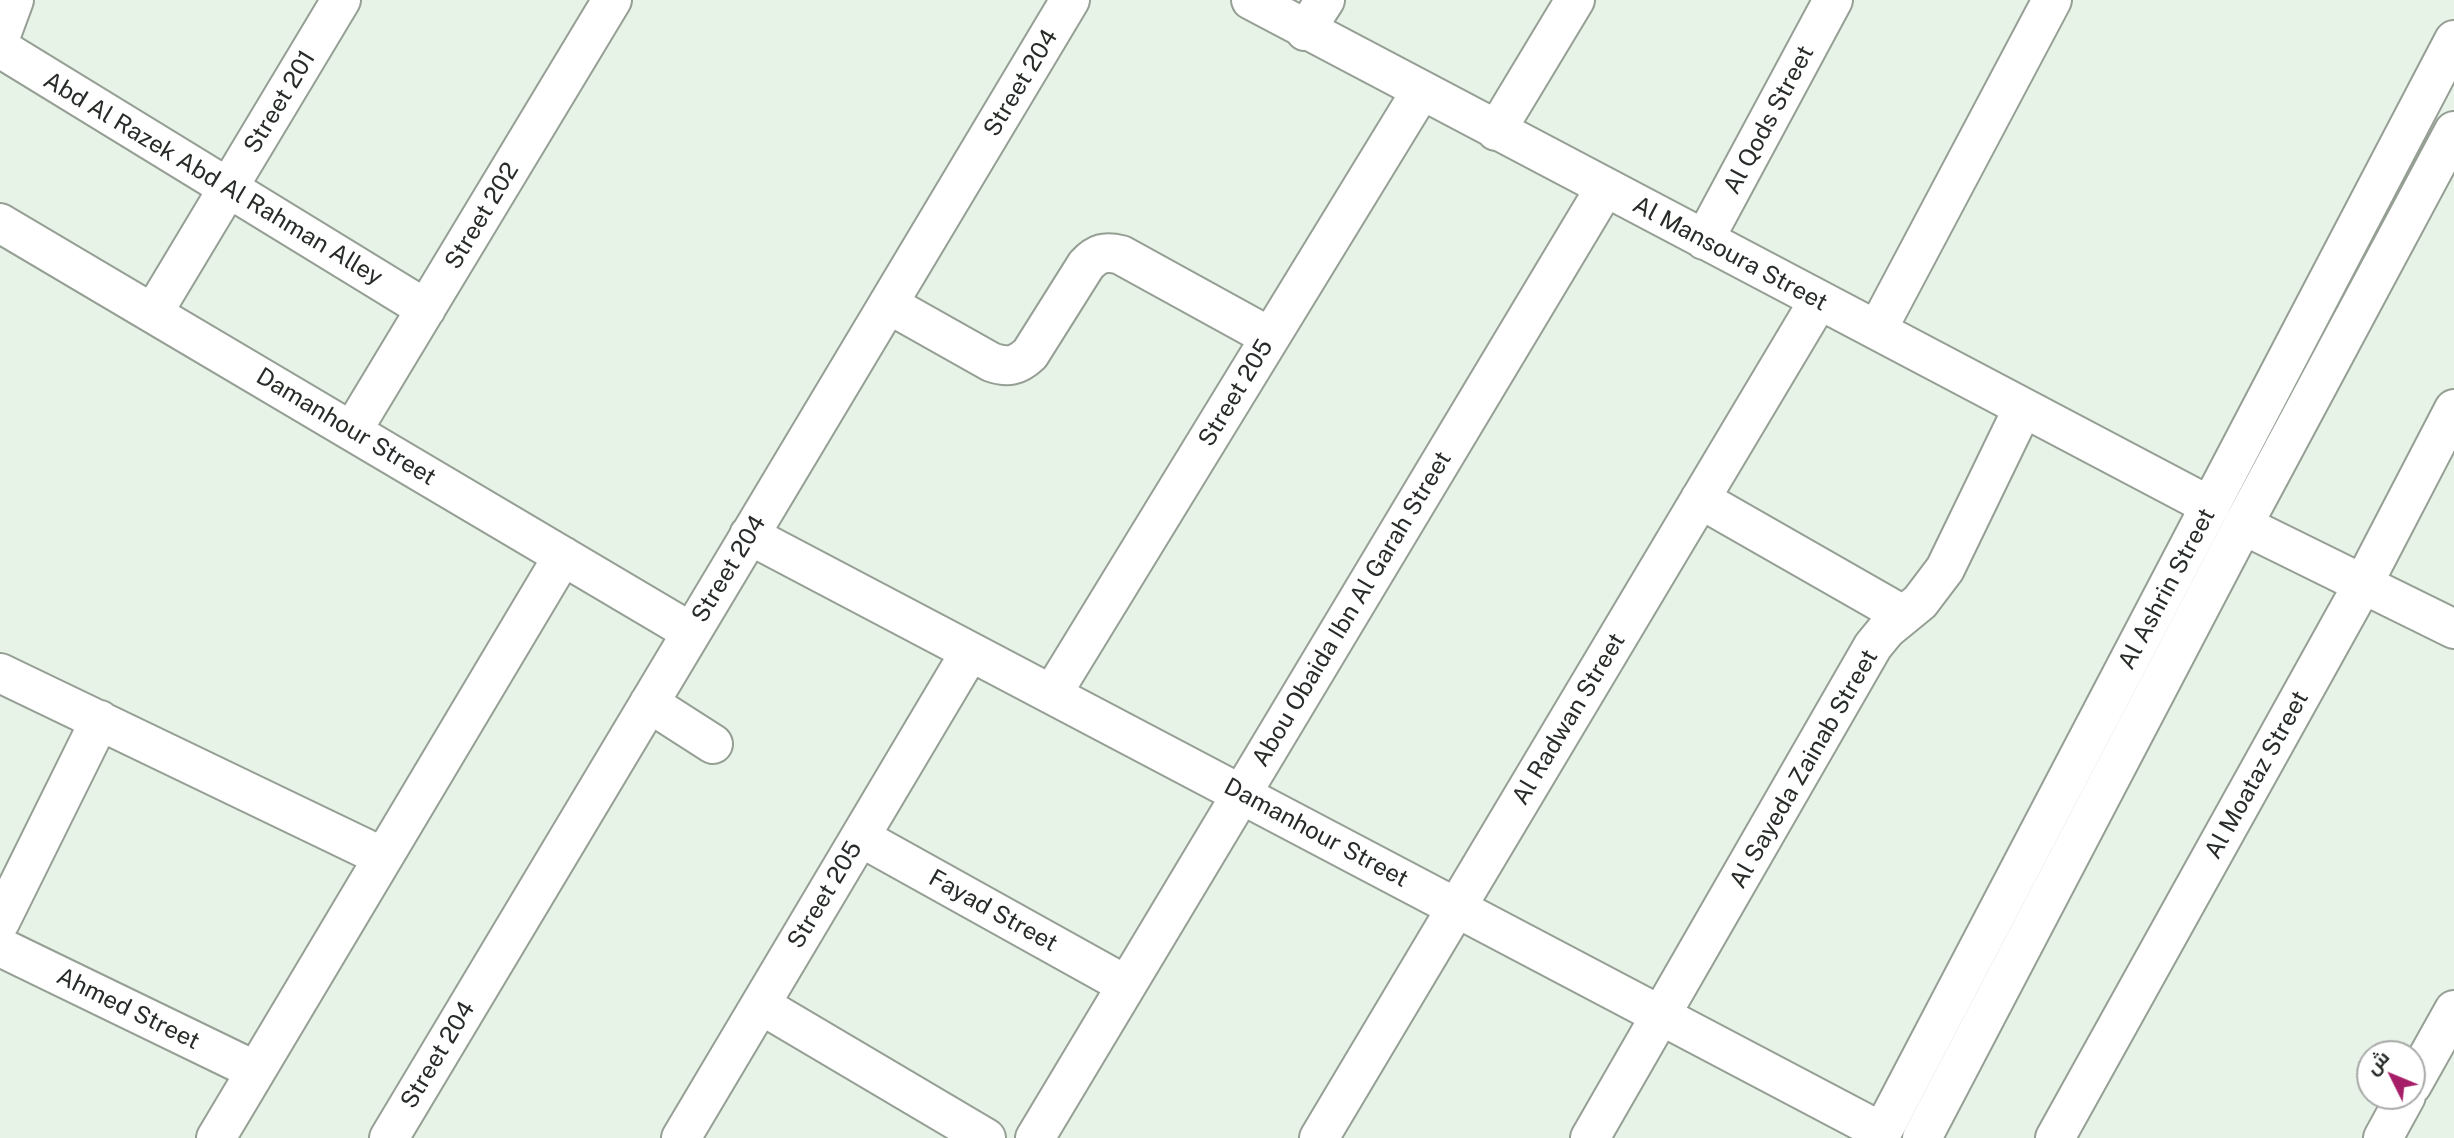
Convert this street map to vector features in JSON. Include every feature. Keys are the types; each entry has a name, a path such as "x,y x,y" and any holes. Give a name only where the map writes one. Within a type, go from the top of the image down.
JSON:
{"street":[{"path":"0,38 14,0"},
{"name":"Street 201","path":"153,313 341,0"},
{"name":"Street 202","path":"352,431 612,0"},
{"name":"Street 204","path":"389,1138 1070,0"},
{"name":"Al Mansoura Street","path":"1251,0 1315,15 1421,91 2210,506"},
{"path":"1496,131 1574,0"},
{"name":"Al Qods Street","path":"1704,240 1833,0"},
{"path":"1877,330 2052,0"},
{"name":"Al Ashrin Street","path":"1880,1135 2454,40"},
{"name":"Abd Al Razek Abd Al Rahman Alley","path":"0,48 426,309"},
{"name":"Street 205","path":"1052,694 1421,91"},
{"name":"Al Ashrin Street","path":"1923,1138 2243,525 2454,131"},
{"name":"Abou Obaida Ibn Al Garah Street","path":"1035,1138 1605,188"},
{"name":"Damanhour Street","path":"0,223 691,632"},
{"path":"888,304 991,362 1005,367 1019,364 1030,354 1086,265 1095,255 1108,252 1121,255 1270,337"},
{"name":"Al Radwan Street","path":"1319,1138 1819,300"},
{"name":"Al Sayeda Zainab Street","path":"1590,1138 1663,1016 1873,646 1903,615 1920,602 1945,569 2023,408"},
{"name":"Al Moataz Street","path":"2055,1138 2364,584 2454,409"},
{"path":"1700,499 1903,615"},
{"path":"2243,525 2454,629"},
{"name":"Damanhour Street","path":"749,536 1663,1016 1880,1135"},
{"path":"216,1138 562,556"},
{"name":"Street 205","path":"681,1138 971,652"},
{"path":"0,673 383,857"},
{"path":"649,703 713,744"},
{"path":"0,922 100,720"},
{"name":"Fayad Street","path":"860,837 1126,985"},
{"name":"Ahmed Street","path":"0,947 256,1071"},
{"path":"761,1004 986,1138"},
{"path":"2426,1060 2454,1010"},
{"path":"2383,1138 2398,1110"}]}
